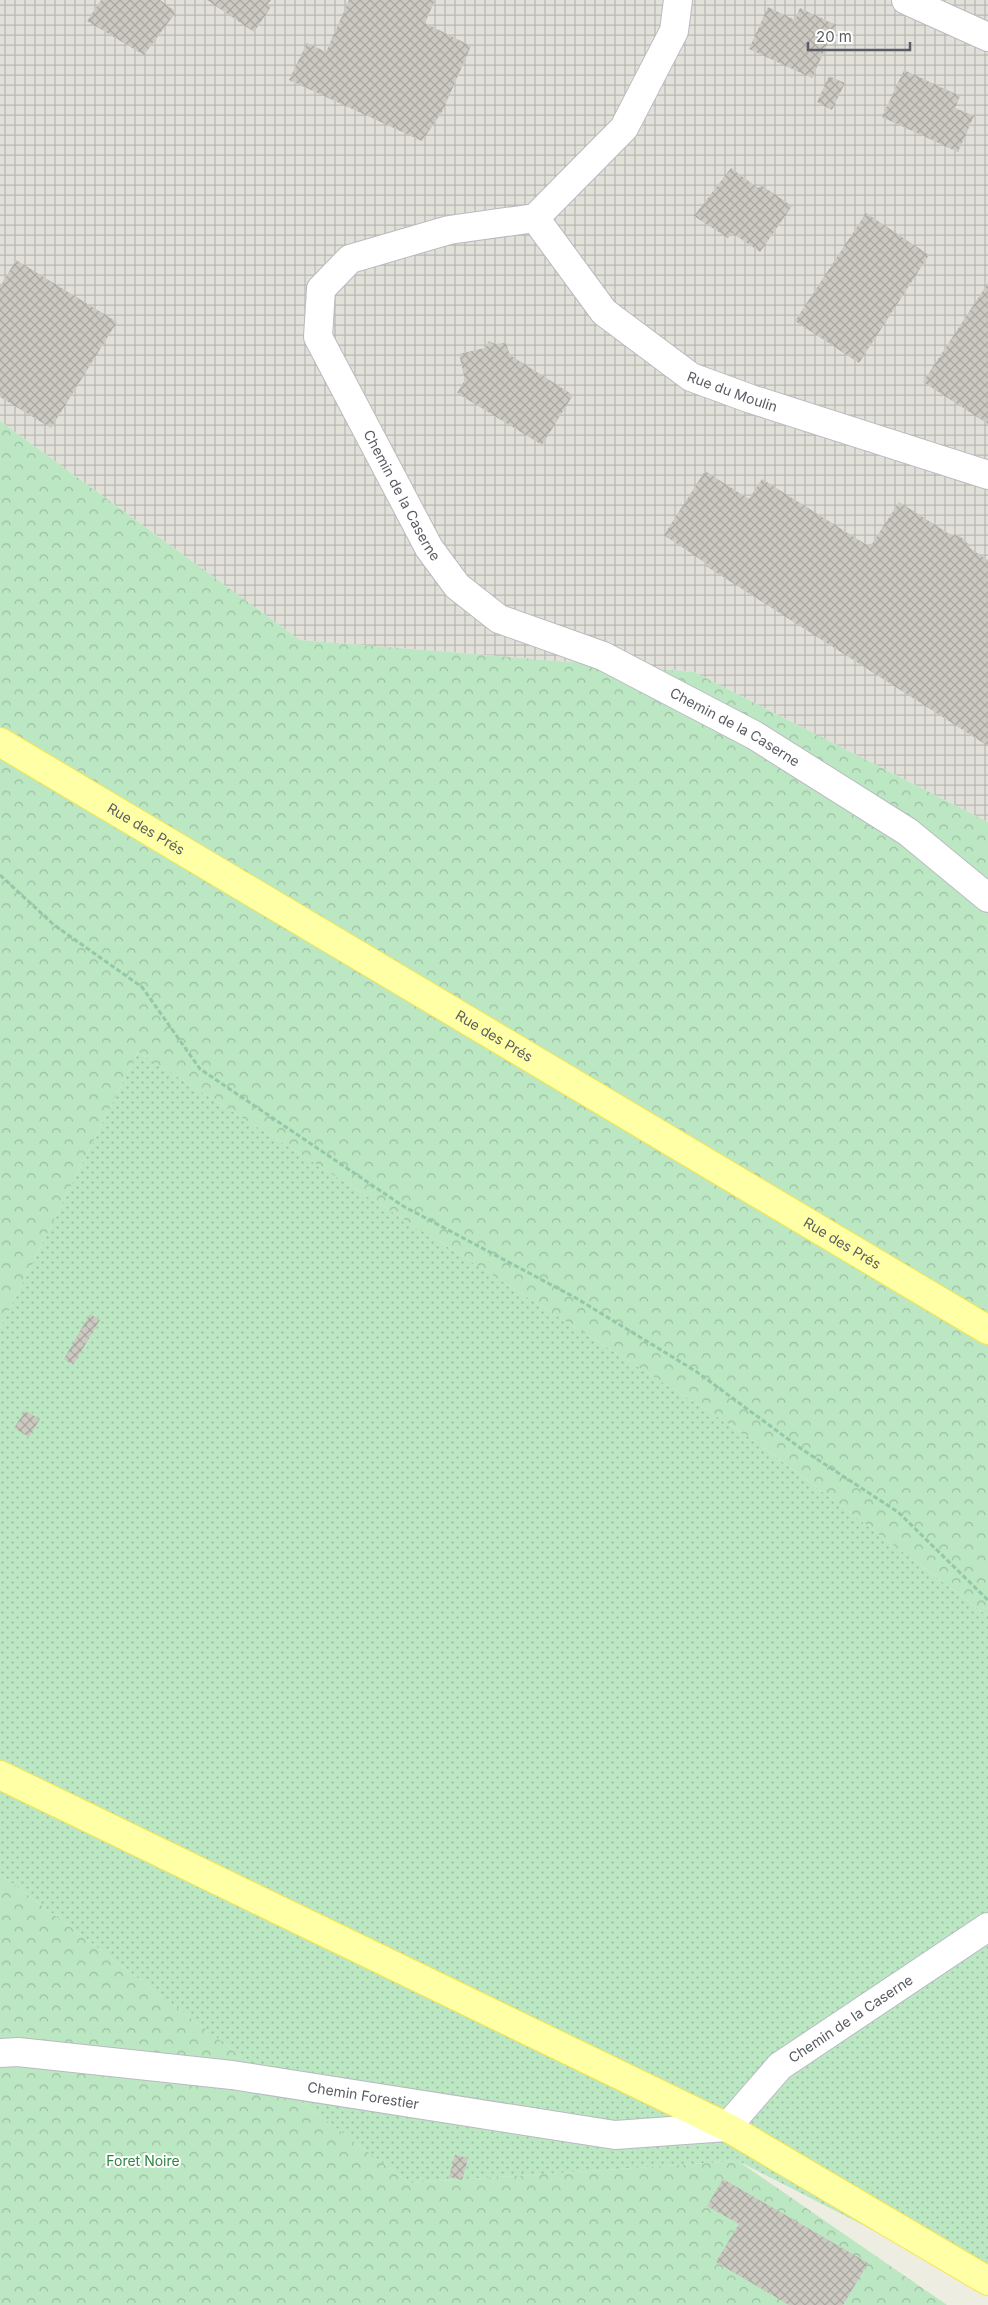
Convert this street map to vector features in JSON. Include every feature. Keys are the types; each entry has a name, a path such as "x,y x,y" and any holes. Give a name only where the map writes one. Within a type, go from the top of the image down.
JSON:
{"main road":[{"name":"Rue des Prés","path":"0,742 988,1330"},
{"path":"0,1775 727,2127 988,2281"}],"street":[{"path":"535,218 624,128 674,31 678,0"},
{"path":"906,0 988,37"},
{"name":"Rue du Moulin","path":"535,218 604,312 691,377 988,475"},
{"name":"Chemin de la Caserne","path":"535,218 449,230 350,259 321,289 318,337 428,548 457,586 499,619 603,656 754,736 908,832 988,898"},
{"name":"Chemin de la Caserne","path":"727,2127 780,2066 988,1927"},
{"name":"Chemin Forestier","path":"0,2053 18,2052 232,2075 615,2135 727,2127"}],"path":[{"path":"0,876 54,925 142,987 200,1069 403,1206 576,1298 696,1372 803,1450 898,1512 988,1600"}],"shaded area":[{"path":"0,0 988,0 988,822 694,672 300,640 0,421"}],"green space":[{"path":"0,421 300,640 694,672 988,822 988,1616 748,1436 138,1052 0,1328"},
{"path":"138,1052 748,1436 988,1616 988,2289 738,2161 409,2183 0,1874 0,1328"},
{"name":"Foret Noire","path":"0,1874 409,2183 738,2161 947,2305 0,2305"}],"building":[{"path":"101,0 160,0 176,12 144,55 87,21"},
{"path":"207,0 271,0 268,4 271,7 254,32"},
{"path":"349,0 435,0 425,23 471,46 442,112 422,141 289,80 307,43 326,52"},
{"path":"768,7 795,20 800,8 836,25 812,78 749,49"},
{"path":"904,70 960,96 955,108 974,116 958,152 882,117"},
{"path":"829,76 845,83 832,110 817,102"},
{"path":"731,168 758,188 761,185 792,206 760,252 732,233 728,238 694,216"},
{"path":"866,213 929,255 859,363 795,321"},
{"path":"16,260 117,322 51,428 0,397 0,287"},
{"path":"988,283 988,424 923,382"},
{"path":"489,341 495,344 506,343 510,355 573,395 542,445 457,393 465,380 459,354 485,348"},
{"path":"705,471 749,499 762,479 870,547 899,502 951,535 958,535 966,541 971,549 988,560 988,746 706,566 707,564 664,535"},
{"path":"90,1314 100,1320 73,1365 64,1359"},
{"path":"25,1411 40,1419 29,1437 14,1428"},
{"path":"455,2155 468,2158 462,2180 449,2177"},
{"path":"723,2179 868,2263 843,2305 789,2305 716,2262 739,2224 707,2206"}]}
